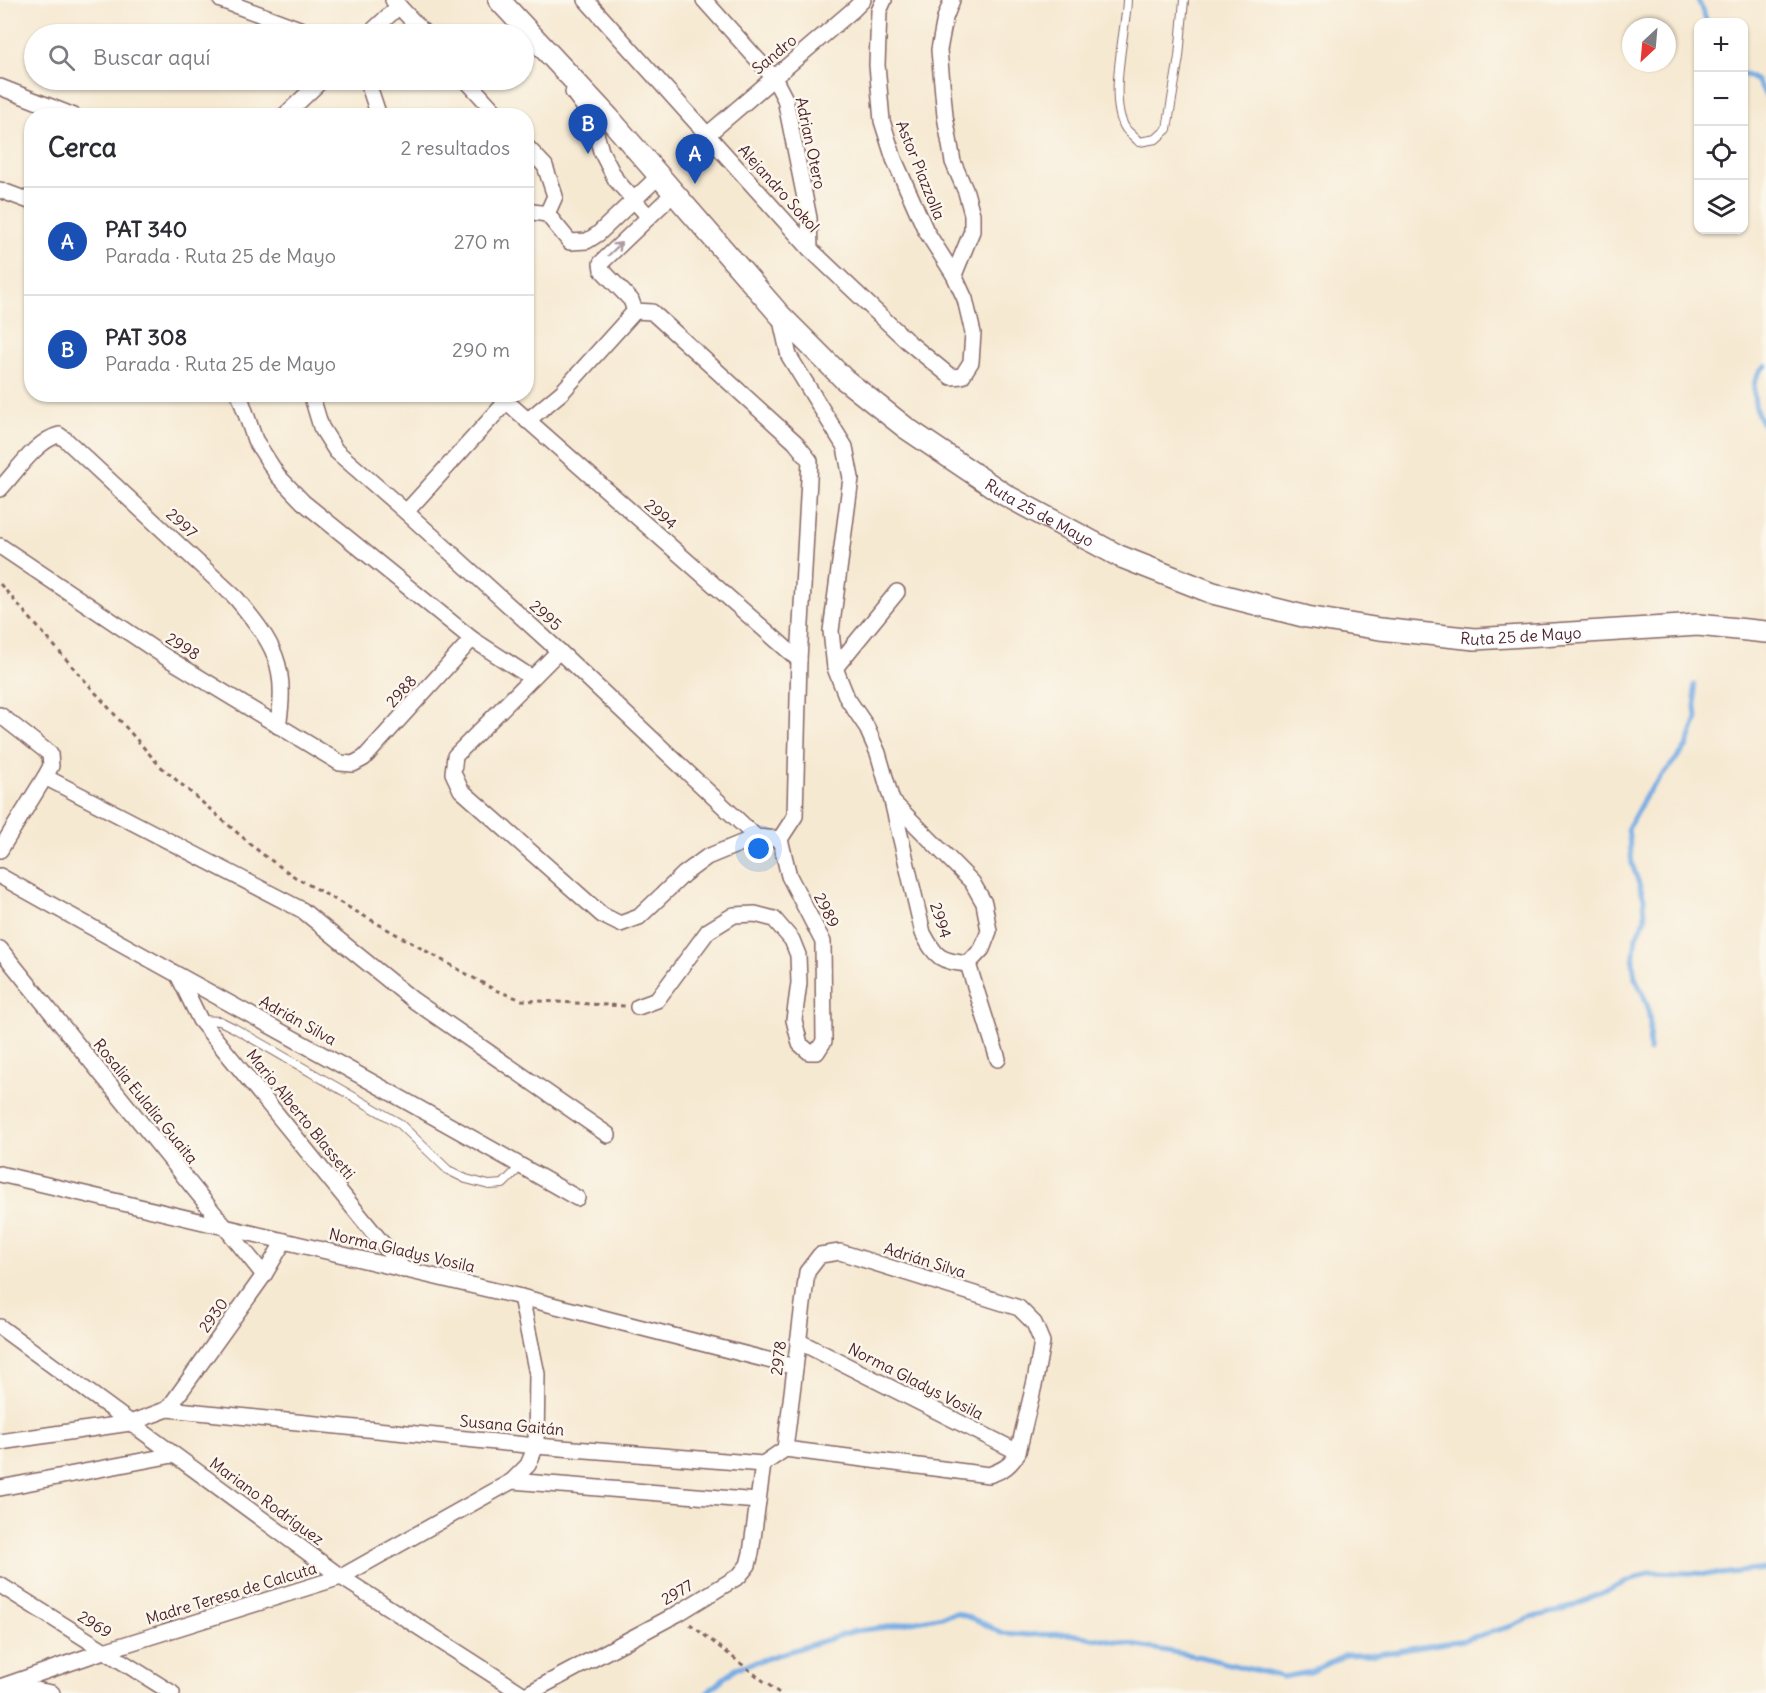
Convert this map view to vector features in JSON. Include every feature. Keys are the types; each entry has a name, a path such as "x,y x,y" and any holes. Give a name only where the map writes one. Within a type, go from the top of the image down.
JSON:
{"main road":[{"name":"Ruta 25 de Mayo","path":"499,0 521,24"},
{"name":"Ruta 25 de Mayo","path":"534,38 660,175 780,315 844,379 906,428 1007,496 1119,556 1213,593 1307,617 1380,629 1475,639 1698,625 1766,632"}],"street":[{"path":"221,0 287,24"},
{"name":"Alejandro Sokol","path":"586,0 810,249 907,341 951,377 962,376"},
{"name":"Adrian Otero","path":"704,0 774,78 785,99 809,218 810,249"},
{"name":"Astor Piazzolla","path":"884,0 879,11 877,65 882,122 894,159 926,231 954,275 965,299 973,333 971,362 962,376"},
{"path":"952,0 945,18 939,51 945,116 953,162 972,214 972,231 954,275"},
{"path":"378,24 396,3 416,24"},
{"name":"Sandro","path":"708,135 774,78 854,3"},
{"path":"555,60 593,123 601,151 609,168 649,217"},
{"path":"0,87 54,108"},
{"path":"292,108 311,90"},
{"path":"370,90 376,108"},
{"path":"475,90 492,108"},
{"path":"534,154 545,166 555,196 547,214"},
{"path":"534,212 547,214 570,242 587,241 598,234 660,175"},
{"path":"0,190 24,199"},
{"path":"635,311 631,300 602,270 601,263 675,192"},
{"path":"527,420 562,392 635,311"},
{"path":"559,651 455,756 453,773 461,790 602,915 620,924 639,916 684,874 707,857 756,837 780,839 795,816 810,461 795,442 652,312 635,311"},
{"path":"780,315 789,356 845,447 851,478 831,631 837,673"},
{"path":"241,402 255,440 278,476 303,502 472,639 532,678"},
{"name":"2995","path":"313,402 321,428 336,451 559,651 756,837"},
{"path":"406,512 499,402"},
{"name":"2994","path":"507,402 800,660"},
{"name":"2997","path":"0,489 50,437 59,435 66,440 236,598 255,621 273,646 279,667 281,694 278,726"},
{"name":"2998","path":"0,546 164,656 340,763 353,764"},
{"path":"837,673 897,592"},
{"name":"2988","path":"353,764 364,758 472,639"},
{"name":"2994","path":"837,673 847,698 866,726 878,753 892,801 923,933 932,951 947,962 968,964 982,949 989,931 984,903 972,882 892,801"},
{"path":"0,715 50,754 51,766 0,850"},
{"path":"45,777 302,910 413,1000 608,1135"},
{"name":"2989","path":"638,1007 657,999 708,931 734,915 755,914 774,919 789,937 798,956 799,983 794,1020 795,1032 800,1044 809,1052 817,1052 824,1041 823,942 789,876 780,839"},
{"name":"Adrián Silva","path":"0,876 578,1198"},
{"path":"789,937 806,930 810,917"},
{"name":"Rosalia Eulalia Guaita","path":"0,949 264,1275"},
{"path":"968,964 998,1059"},
{"name":"Mario Alberto Blassetti","path":"179,976 200,1020 404,1269"},
{"name":"Norma Gladys Vosila","path":"0,1174 521,1297 795,1367"},
{"name":"2930","path":"168,1409 264,1275 284,1241"},
{"name":"Adrián Silva","path":"820,1255 840,1252 1019,1308 1034,1323 1042,1342 1016,1457"},
{"name":"2978","path":"785,1449 807,1272 820,1255"},
{"path":"521,1297 537,1374 536,1446"},
{"name":"Mariano Rodríguez","path":"0,1327 341,1577 521,1693"},
{"name":"Norma Gladys Vosila","path":"798,1341 1016,1457"},
{"name":"Susana Gaitán","path":"0,1442 130,1423 168,1409 536,1446 763,1464"},
{"name":"Madre Teresa de Calcuta","path":"3,1686 104,1651 341,1577 512,1481 528,1465 536,1446"},
{"path":"763,1464 785,1449 989,1475 1005,1470 1016,1457"},
{"path":"0,1488 173,1455"},
{"name":"2977","path":"529,1693 677,1614 739,1576 748,1565 763,1464"},
{"path":"512,1481 758,1502"},
{"name":"2969","path":"0,1585 172,1693"},
{"path":"3,1686 52,1693"}],"lane":[{"path":"1126,0 1119,67 1119,109 1125,128 1139,142 1156,139 1167,129 1179,57 1184,0"},
{"path":"200,1020 220,1021 234,1028 399,1123 448,1170 466,1179 489,1185 503,1185 521,1166"}],"path":[{"path":"0,584 159,765 262,854 296,877 495,990 522,1000 638,1007"},
{"path":"677,1614 779,1693"}],"waterway":[{"path":"1698,0 1705,18"},
{"path":"1748,76 1757,81 1766,96"},
{"path":"1766,366 1760,372 1754,387 1755,405 1766,429"},
{"path":"1649,1051 1650,1022 1647,1003 1635,977 1633,963 1636,937 1645,919 1644,898 1632,864 1628,828 1646,795 1687,746 1697,718 1694,685"},
{"path":"706,1693 736,1668 855,1631 957,1613 1001,1633 1070,1634 1201,1657 1283,1677 1311,1672 1346,1655 1379,1654 1464,1640 1512,1626 1533,1617 1563,1610 1650,1572 1720,1574 1766,1569"}],"place":[{"name":"PAT 308","path":"588,154"},
{"name":"PAT 340","path":"695,184"}]}
